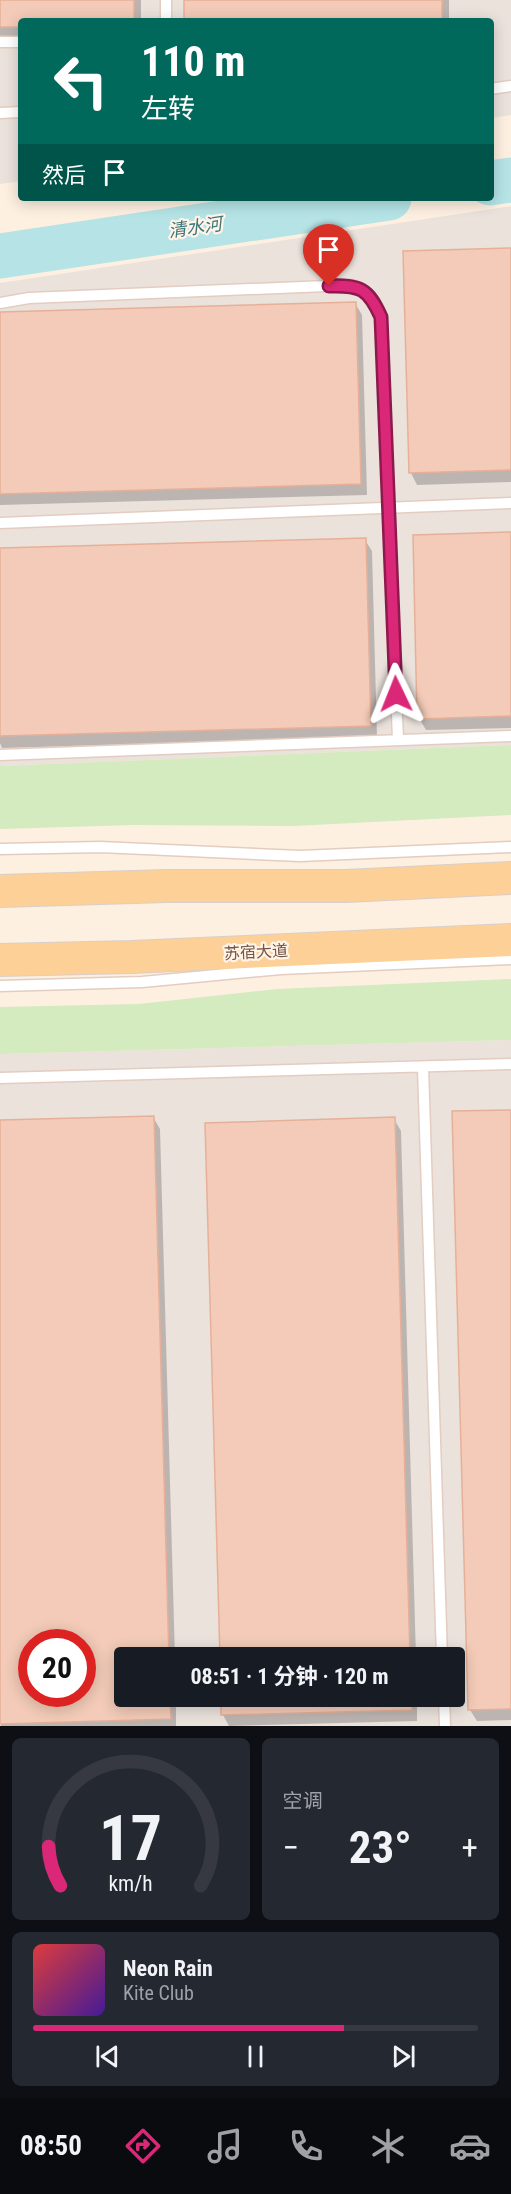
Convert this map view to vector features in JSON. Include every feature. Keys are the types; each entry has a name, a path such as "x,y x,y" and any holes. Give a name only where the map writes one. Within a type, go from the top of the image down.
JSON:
{"main road":[{"path":"0,891 167,886 346,886 511,878"},
{"name":"苏宿大道","path":"0,960 132,957 511,940"}],"lane":[{"path":"165,0 166,18"},
{"path":"0,42 18,42"},
{"path":"494,88 511,86"},
{"path":"0,113 18,112"},
{"path":"0,303 29,298 352,285 366,291 381,317 398,740"},
{"path":"0,523 511,503"},
{"path":"0,755 511,736"},
{"path":"0,849 100,847 300,856 511,847"},
{"path":"0,986 142,981 281,969 511,959"},
{"path":"0,1078 511,1064"},
{"path":"423,1067 442,1647"},
{"path":"444,1707 445,1726"}],"shaded area":[{"path":"0,0 511,0 511,115 494,118 494,18 18,18 18,181 0,184"},
{"path":"511,206 511,745 0,766 0,283"},
{"path":"511,1040 511,1726 0,1726 0,1054"}],"green space":[{"path":"511,745 511,815 294,826 133,825 0,829 0,766"},
{"path":"511,979 511,1040 0,1054 0,1007 139,1004 278,989"}],"building":[{"path":"0,0 134,0 134,18 18,18 18,27 0,27"},
{"path":"184,0 442,0 442,18 184,18"},
{"path":"511,248 511,470 409,473 403,251"},
{"path":"356,302 361,484 0,494 0,312"},
{"path":"511,532 511,716 417,719 413,535"},
{"path":"366,538 371,726 0,736 0,548"},
{"path":"511,1110 511,1709 468,1710 452,1111"},
{"path":"154,1116 169,1647 114,1647 114,1707 170,1707 171,1719 0,1724 0,1120"},
{"path":"395,1117 410,1647 220,1647 205,1123"},
{"path":"221,1707 412,1707 412,1710 221,1715"}],"waterway":[{"name":"清水河","path":"494,182 511,180"},
{"name":"清水河","path":"0,256 369,201"}],"route":[{"path":"329,286 352,285 366,291 381,317 396,694"}]}
